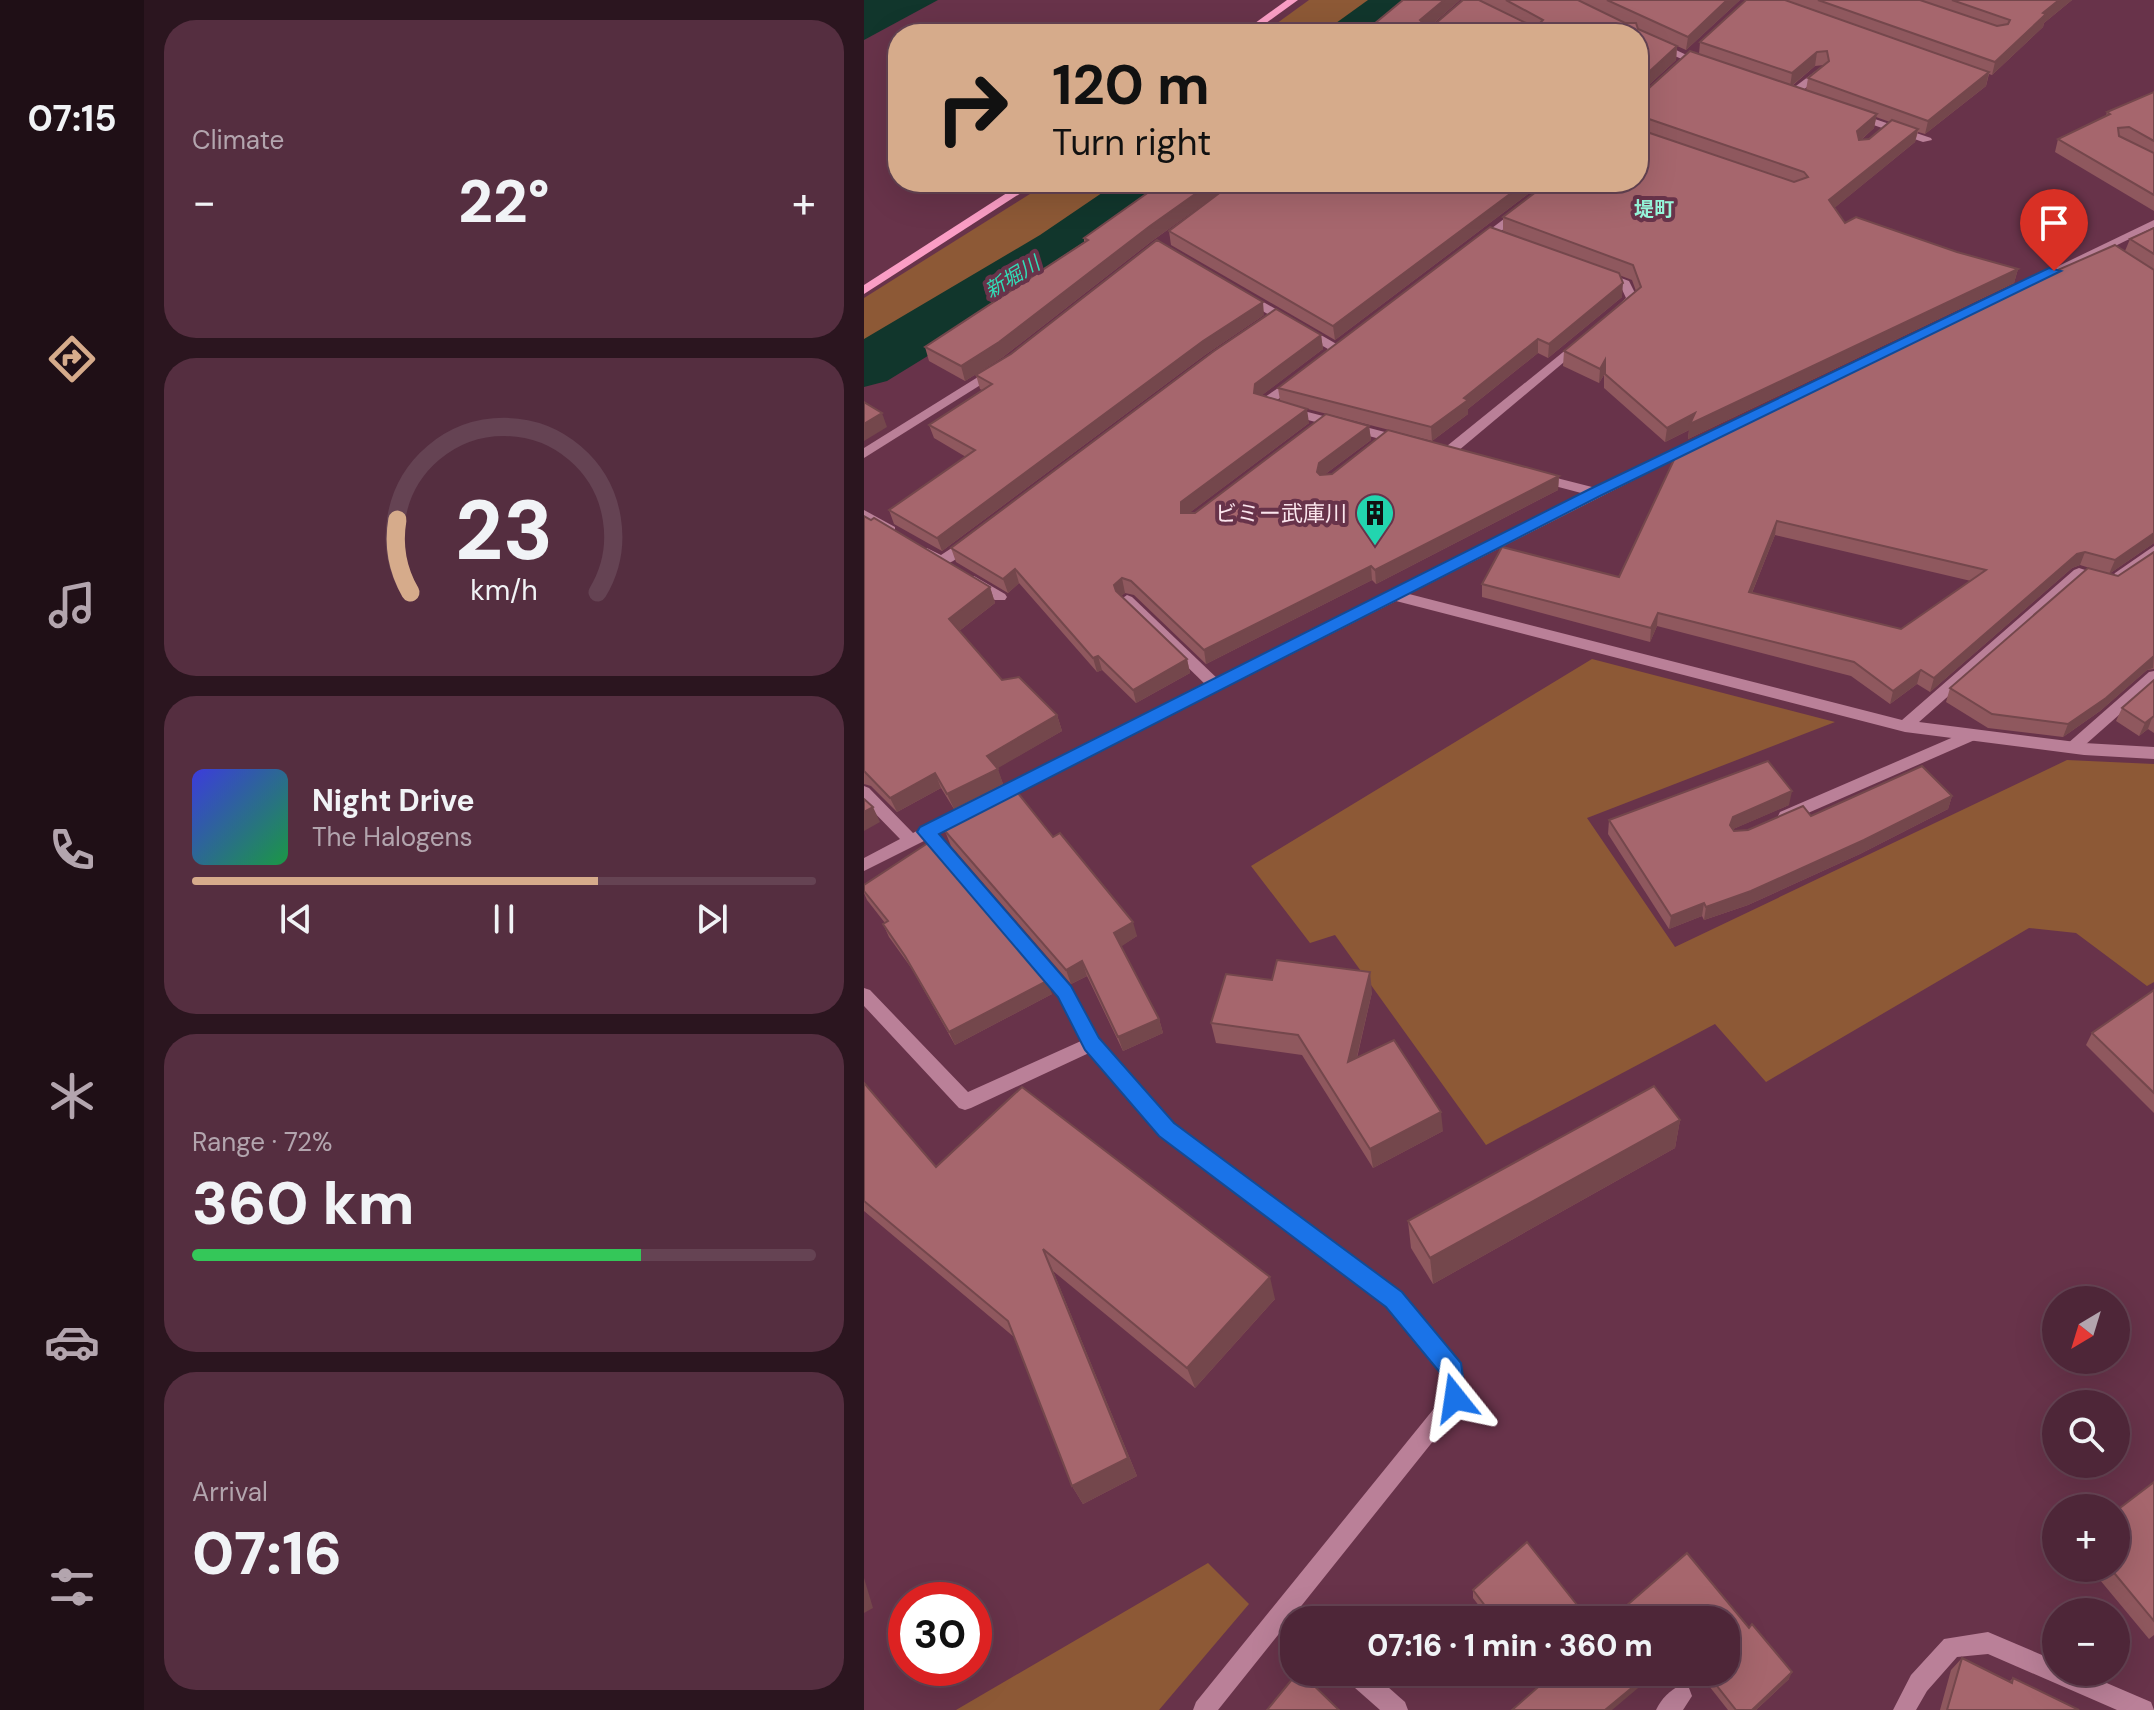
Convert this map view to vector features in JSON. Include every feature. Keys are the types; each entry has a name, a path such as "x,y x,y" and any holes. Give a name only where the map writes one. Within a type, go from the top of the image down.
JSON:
{"main road":[{"path":"1259,24 1293,0"},
{"path":"864,290 1016,192"}],"street":[{"path":"1648,40 1702,63"},
{"path":"1678,67 1698,48"},
{"path":"1792,94 1821,70"},
{"path":"1777,89 1805,99"},
{"path":"1846,113 1883,130 1927,140"},
{"path":"1467,252 1526,206"},
{"path":"2016,289 2112,250 2154,223"},
{"path":"1491,234 1506,239"},
{"path":"1595,272 1625,283 1632,299 1603,323"},
{"path":"1238,291 1272,318 1336,349"},
{"path":"1447,453 1591,333"},
{"path":"1348,340 1263,404 1416,445"},
{"path":"864,454 1009,362"},
{"path":"1312,429 1324,420"},
{"path":"1374,446 1386,436"},
{"path":"864,865 1595,492 1704,440"},
{"path":"1431,449 1461,457"},
{"path":"1521,472 1595,492"},
{"path":"864,514 1000,597"},
{"path":"954,569 980,533"},
{"path":"1905,726 2079,573 2112,582 2154,551"},
{"path":"1392,595 1905,726 2072,748 2154,753"},
{"path":"1127,600 1215,685"},
{"path":"2072,748 2154,676"},
{"path":"1767,824 1972,735"},
{"path":"864,792 918,837 1064,992 1092,1044 1167,1130 1394,1300 1453,1371 1455,1398 1297,1606"},
{"path":"864,995 965,1102 1092,1044"},
{"path":"1204,1710 1280,1626"},
{"path":"1904,1710 1919,1683 1952,1647 1988,1643 2143,1710"},
{"path":"1370,1686 1397,1710"}],"shaded area":[{"path":"864,0 938,0 894,24 888,24 888,27 864,40"},
{"path":"1309,0 1379,0 1348,24 1276,24"},
{"path":"1033,192 1119,192 1034,253 864,353 864,298"},
{"path":"1592,659 1835,722 1587,818 1675,947 2067,760 2154,764 2154,982 2147,986 2076,933 2029,928 1766,1082 1715,1024 1486,1145 1335,935 1310,943 1251,866"},
{"path":"1208,1563 1249,1604 1159,1710 956,1710"}],"building":[{"path":"1403,0 1444,0 1420,20 1423,23 1436,23 1463,0 1479,0 1526,23 1540,23 1543,20 1506,0 1578,0 1625,23 1636,24 1374,24"},
{"path":"1607,0 1727,0 1688,37"},
{"path":"1746,0 1785,0 1989,72 1928,121 1808,78 1829,61 1827,51 1817,52 1792,73 1700,42"},
{"path":"1818,0 1920,0 1997,26 2008,24 2010,20 1952,0 2059,0 1995,62"},
{"path":"1648,33 1677,46 1648,73"},
{"path":"1690,51 1877,114 1857,131 1859,140 1869,139 1892,120 1918,129 1829,200 1845,223 1856,217 1957,252 2018,269 1690,424 1695,413 1667,428 1605,374 1605,360 1600,369 1564,351 1641,287 1633,265 1503,217 1536,192 1648,192 1648,132 1794,182 1808,177 1804,172 1648,119 1648,89"},
{"path":"2154,92 2154,141 2129,127 2118,128 2119,136 2154,153 2154,195 2058,139 2110,114 2107,112"},
{"path":"1149,192 1198,192 999,342 961,366 925,347 1088,240 1084,238"},
{"path":"1221,192 1513,192 1333,326 1169,231"},
{"path":"1490,227 1619,273 1623,283 1549,344 1538,339 1464,398 1468,400 1431,427 1278,388"},
{"path":"2154,228 2154,254 2130,239"},
{"path":"1157,240 1263,302 1203,341 937,538 889,510 975,450 929,425 992,384 976,375 1011,354"},
{"path":"2115,245 2154,270 2154,533 2115,560 2085,552 2077,554 1934,678 1921,670 1893,691 1854,662 1658,613 1651,628 1482,584 1502,547 1619,577 1680,447 2037,275 2042,277","holes":["1777,521 1986,570 1901,629 1749,592"]},
{"path":"1276,309 1321,335 1255,384 1254,393 1307,409 1181,502 1181,513 1195,513 1326,414 1369,426 1319,463 1317,472 1320,475 1332,474 1388,430 1559,476 1375,570 1371,566 1204,650 1131,581 1122,578 1114,585 1116,591 1187,659 1133,690 1098,656 1093,658 1015,569 1003,579 951,548 1214,351"},
{"path":"864,402 882,413 864,424"},
{"path":"864,516 871,520 874,518 990,587 949,619 1002,680 1019,677 1057,715 987,756 998,769 947,794 935,773 890,798 864,771"},
{"path":"2154,552 2154,656 2106,698 2068,724 1992,714 1950,688 2088,568 2118,576"},
{"path":"2154,680 2154,716 2145,723 2122,708"},
{"path":"1768,761 1792,791 1733,817 1730,825 1734,831 1748,830 1803,806 1811,816 1922,766 1952,796 1751,891 1706,907 1704,903 1671,916 1609,820"},
{"path":"1010,783 1053,837 1060,833 1133,922 1114,933 1159,1019 1118,1037 1082,961 1066,970 945,831 963,819 957,810"},
{"path":"864,799 873,807 864,812"},
{"path":"928,843 1047,981 949,1032 883,924 888,921 864,891 864,885"},
{"path":"1277,960 1370,972 1348,1062 1394,1040 1441,1112 1370,1149 1298,1035 1211,1023 1226,974 1272,980"},
{"path":"2154,990 2154,1093 2092,1033"},
{"path":"864,1083 936,1167 1022,1087 1270,1277 1187,1368 1043,1249 1128,1458 1072,1486 1008,1321 864,1201"},
{"path":"1654,1086 1680,1120 1430,1258 1408,1221"},
{"path":"2154,1482 2154,1621 2122,1582 2130,1582 2130,1500"},
{"path":"1527,1542 1578,1606 1485,1606 1473,1590"},
{"path":"1687,1553 1731,1606 1626,1606"},
{"path":"1740,1617 1749,1628 1752,1624 1792,1672 1752,1710 1736,1710 1717,1686 1740,1686"},
{"path":"1962,1658 2012,1683 2013,1678 2079,1710 1947,1710"},
{"path":"1287,1686 1314,1686 1339,1710 1267,1710"},
{"path":"1539,1686 1634,1686 1605,1710 1512,1710"}],"waterway":[{"name":"新堀川","path":"1368,24 1401,0"},
{"name":"新堀川","path":"864,367 1061,248 1142,192"}],"place":[{"name":"ビミー武庫川","path":"1375,547"}],"district":[{"name":"堤町","path":"1654,209"}],"route":[{"path":"1455,1398 1453,1371 1394,1300 1167,1130 1092,1044 1064,992 926,832 1595,492 2054,271"}]}
